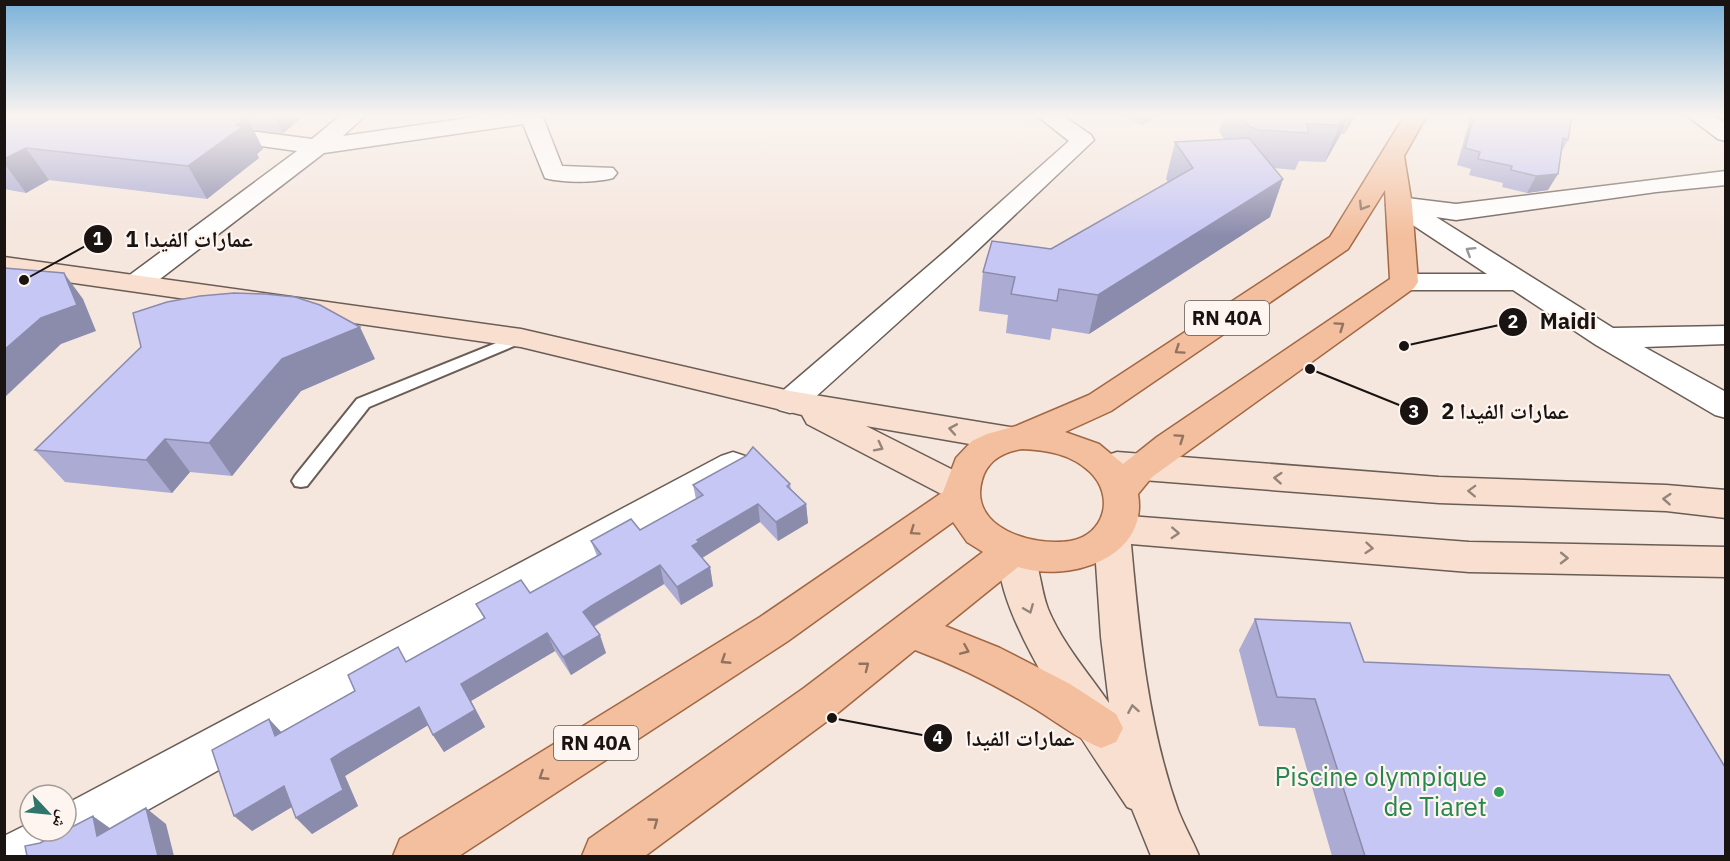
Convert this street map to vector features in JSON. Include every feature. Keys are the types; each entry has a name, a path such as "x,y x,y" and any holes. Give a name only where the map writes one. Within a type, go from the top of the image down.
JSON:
{"main road":[{"path":"1121,474 1169,446 1404,282 1393,156"},
{"name":"RN 40A","path":"1016,438 1100,403 1339,243 1393,156"},
{"path":"4,265 521,338 790,402 1016,438 1043,437 1065,442 1085,451 1121,474 1439,490 1666,498 1725,504"},
{"path":"790,402 961,493"},
{"path":"1016,438 981,452 970,463 964,475 961,493 967,513 977,528 993,541 1014,552 1043,559 1070,558 1092,549 1114,531 1225,536 1469,557 1725,562"},
{"path":"1121,474 1123,510 1114,531 1123,654 1154,807"},
{"name":"RN 40A","path":"417,856 774,629 961,493"},
{"path":"606,856 740,760 1014,552"},
{"path":"1014,552 1029,611 1048,648 1154,807 1175,856"},
{"path":"909,631 958,647 1006,669 1054,695 1101,728"}],"street":[{"path":"137,283 306,155"},
{"path":"546,155 553,173 605,173"},
{"path":"790,402 1066,155"},
{"path":"1399,206 1456,212 1656,184 1725,178"},
{"path":"1399,206 1607,338 1725,407"},
{"path":"1404,282 1520,282"},
{"path":"1607,338 1725,335"},
{"path":"78,822 735,464"},
{"path":"16,856 40,843"}],"lane":[{"path":"301,481 363,403 521,338"}],"building":[{"path":"91,155 203,155 188,166"},
{"path":"1184,155 1263,155 1283,179 1098,295 1059,289 1057,301 1011,294 1015,277 983,272 992,241 1051,249 1193,168"},
{"path":"1479,155 1561,155 1558,174 1536,176 1511,170 1512,166 1478,159"},
{"path":"4,268 64,273 77,305 41,318 4,350"},
{"path":"234,293 295,297 320,305 360,327 282,359 209,443 165,439 146,460 35,450 141,347 133,313 167,302"},
{"path":"753,447 790,484 787,486 806,504 776,522 758,504 697,540 699,542 692,546 710,567 677,587 660,565 591,606 583,612 600,635 563,657 547,633 461,684 475,710 433,735 419,707 342,752 331,759 343,790 296,818 284,786 234,816 212,750 269,719 275,736 355,691 348,675 398,647 406,662 485,618 476,604 521,580 530,593 601,554 591,541 631,519 640,530 703,495 693,485 746,456"},
{"name":"Piscine olympique de Tiaret","path":"1255,619 1350,623 1364,662 1669,675 1725,767 1725,856 1365,856 1315,699 1277,697"},
{"path":"146,808 158,856 27,856 25,846 40,843 78,843 78,824 93,816 97,836"}],"place":[{"name":"عمارات الفيدا 1","path":"24,280"},
{"name":"Maidi","path":"1404,346"},
{"name":"عمارات الفيدا 2","path":"1310,369"},
{"name":"عمارات الفيدا","path":"832,718"},
{"name":"Piscine olympique de Tiaret","path":"1499,792"}]}
